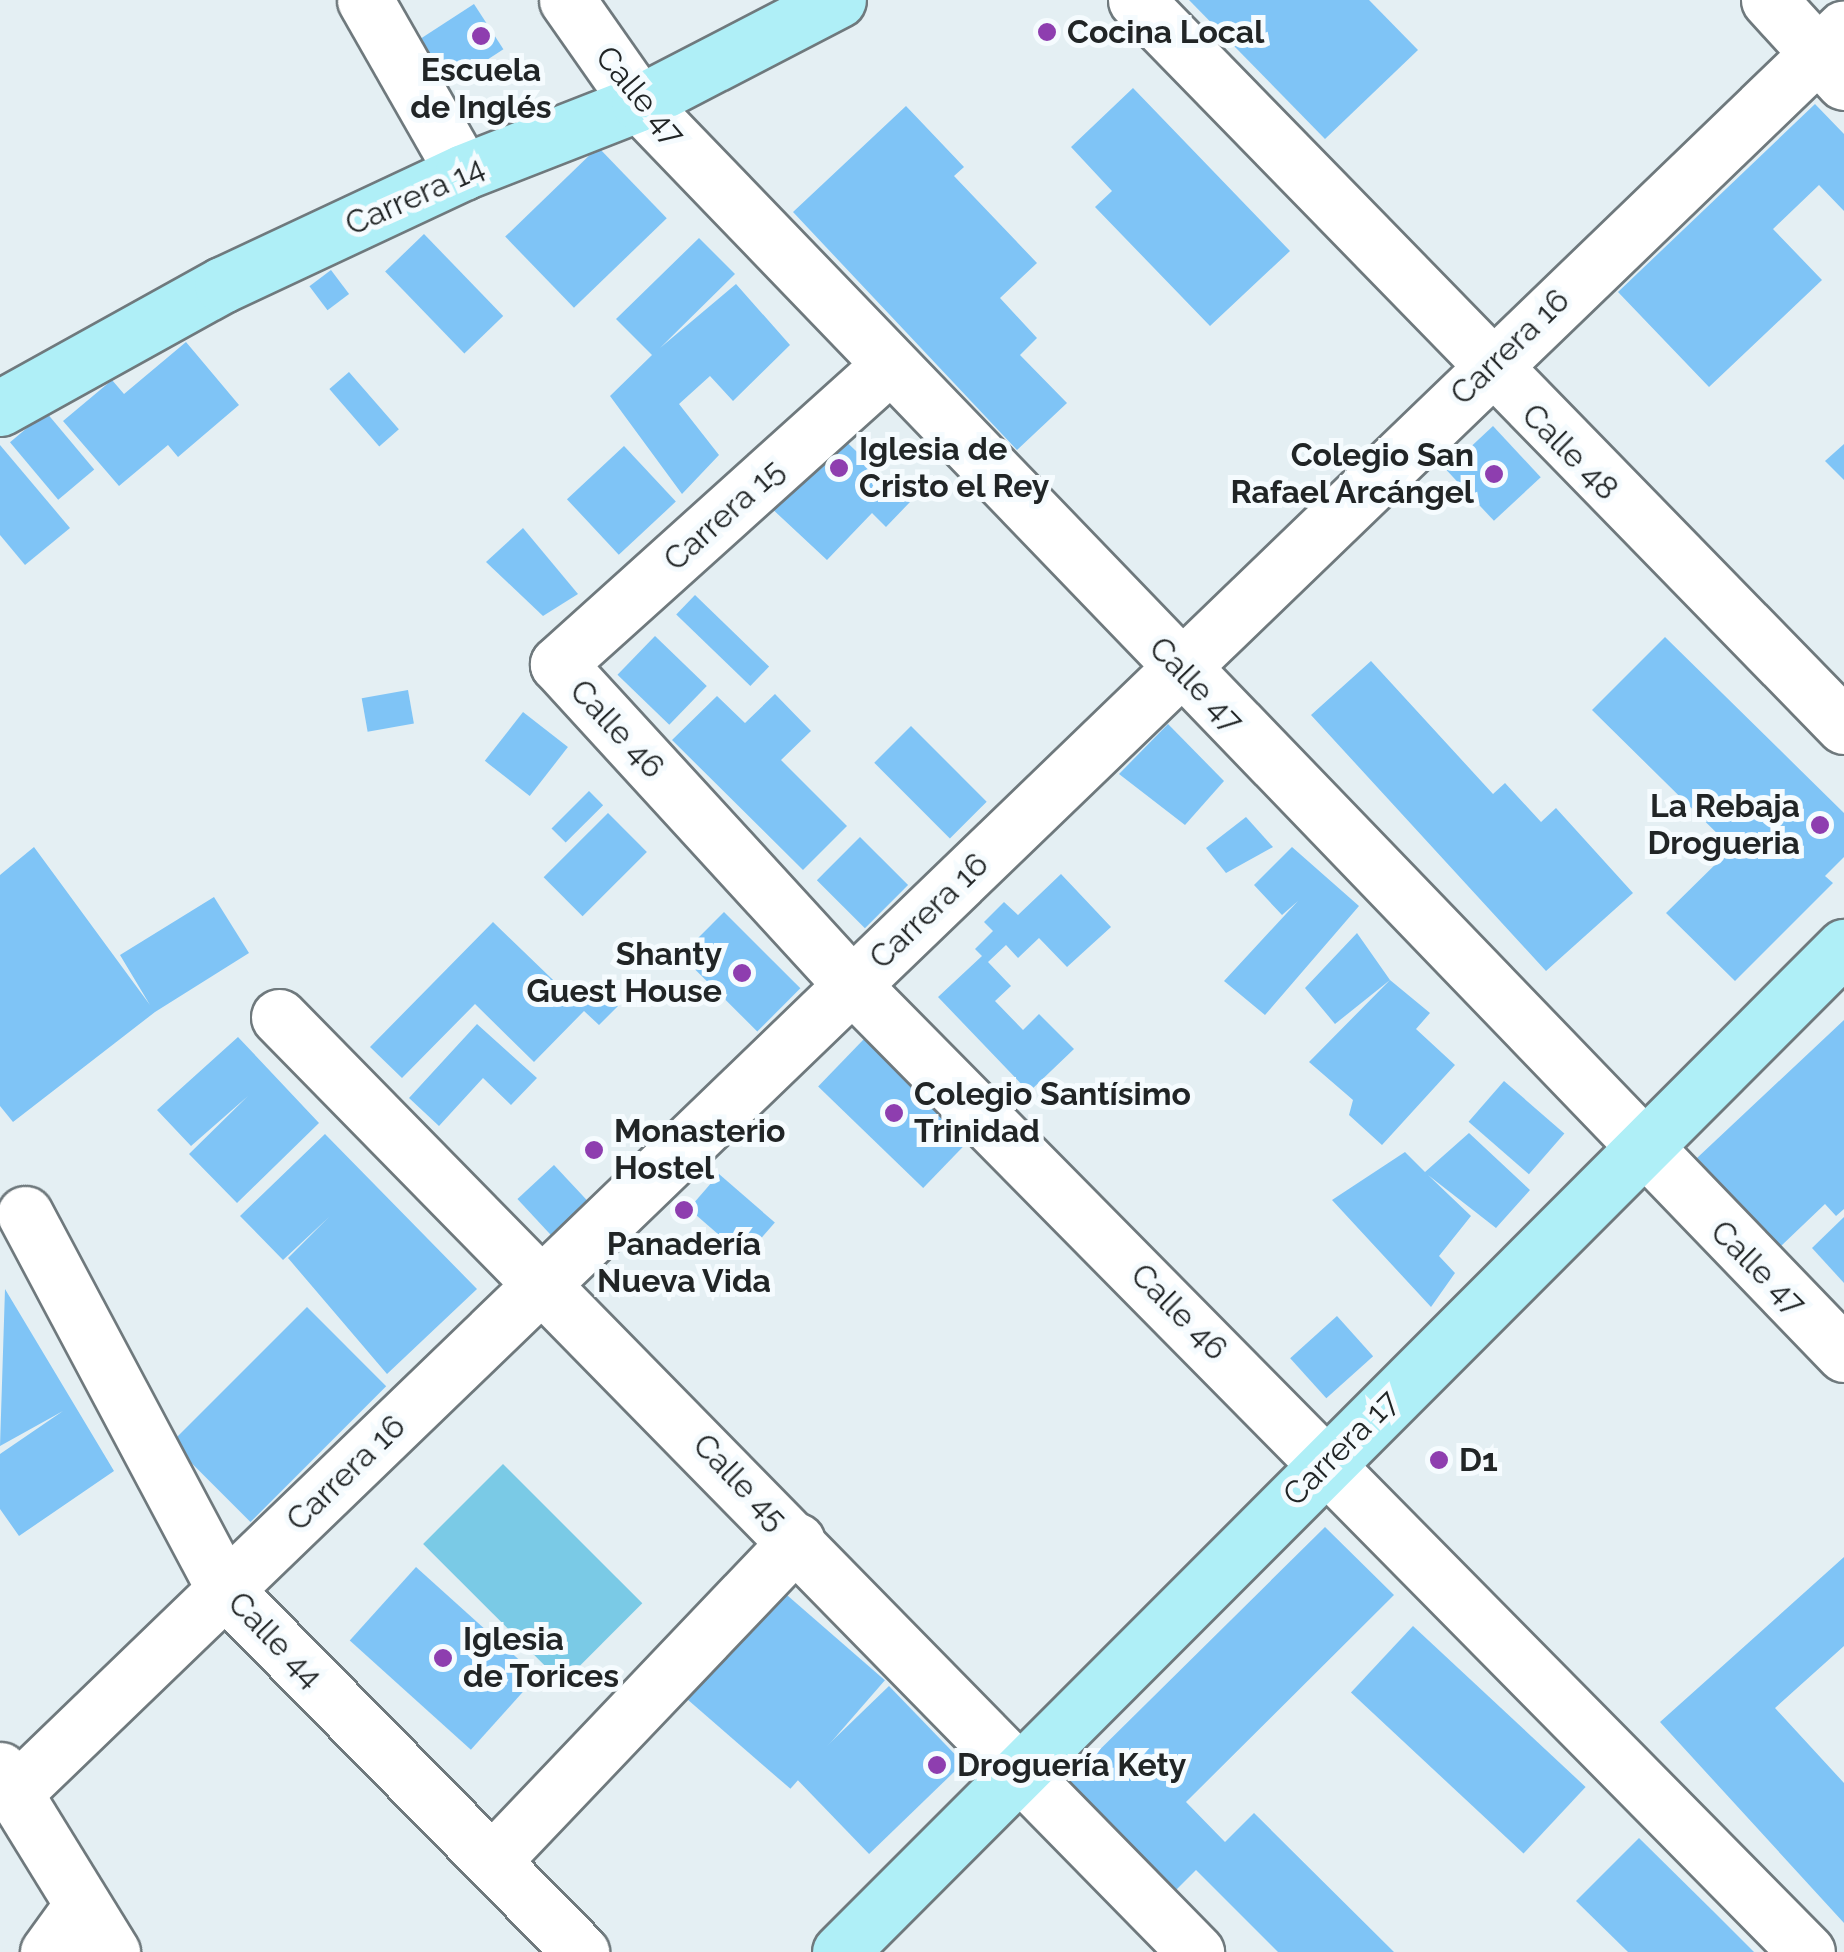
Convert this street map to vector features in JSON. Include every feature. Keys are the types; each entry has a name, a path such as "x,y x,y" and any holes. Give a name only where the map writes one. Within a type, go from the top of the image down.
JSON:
{"main road":[{"name":"Carrera 14","path":"0,408 222,285 463,172 639,102 838,0"},
{"name":"Carrera 17","path":"840,1952 1844,947"}],"street":[{"path":"365,0 463,172"},
{"name":"Calle 47","path":"567,0 639,102 1641,1150 1844,1354"},
{"name":"Calle 48","path":"1136,0 1486,369 1844,726"},
{"path":"1769,0 1835,55"},
{"name":"Carrera 16","path":"7,1782 225,1590 1486,369 1835,55"},
{"name":"Carrera 15","path":"558,664 890,365"},
{"name":"Calle 46","path":"558,664 852,985 1328,1460 1807,1952"},
{"name":"Calle 45","path":"279,1017 544,1282 1196,1952"},
{"name":"Calle 44","path":"25,1214 225,1590 581,1952"},
{"path":"492,1861 797,1541"},
{"path":"7,1782 112,1952"},
{"path":"48,1952 82,1905"}],"shaded area":[{"path":"503,1464 642,1603 562,1683 423,1544"}],"building":[{"path":"1189,0 1369,0 1418,50 1325,139"},
{"path":"474,4 503,49 433,95 404,50"},
{"path":"1133,88 1290,251 1210,326 1095,207 1112,191 1071,147"},
{"path":"1815,104 1844,134 1844,211 1819,185 1773,229 1822,280 1709,387 1618,292"},
{"path":"906,106 964,167 954,176 1037,263 1000,298 1037,338 1020,355 1067,403 1017,450 793,212"},
{"path":"598,147 667,218 574,308 505,237"},
{"path":"424,234 503,316 464,354 385,272"},
{"path":"699,238 735,274 660,348 736,284 790,345 733,401 710,376 679,404 719,455 682,494 610,396 652,355 616,319"},
{"path":"331,270 349,294 327,310 309,286"},
{"path":"186,342 239,405 178,457 168,445 119,486 63,421 112,380 124,394"},
{"path":"349,372 399,429 379,446 329,389"},
{"path":"46,412 94,469 58,500 10,442"},
{"name":"Colegio San Rafael Arcángel","path":"1493,426 1541,477 1494,521 1446,470"},
{"name":"Iglesia de Cristo el Rey","path":"837,433 910,502 886,527 872,513 827,560 768,505"},
{"path":"1844,444 1844,480 1825,461"},
{"path":"0,445 70,528 25,565 0,535"},
{"path":"624,446 676,502 619,555 567,499"},
{"path":"523,528 578,594 543,616 486,562"},
{"path":"695,595 769,667 750,686 676,614"},
{"path":"655,636 707,686 669,725 617,675"},
{"path":"1665,637 1844,813 1844,857 1825,876 1833,883 1735,981 1666,913 1732,848 1592,710"},
{"path":"1371,661 1493,794 1505,783 1541,822 1556,808 1633,893 1546,971 1311,715"},
{"path":"408,690 414,723 368,732 362,698"},
{"path":"775,694 811,731 781,760 847,826 803,870 672,740 717,696 745,723"},
{"path":"523,712 568,747 530,796 485,761"},
{"path":"1168,724 1224,781 1185,825 1119,774"},
{"path":"911,726 987,802 950,838 874,763"},
{"path":"589,791 603,805 566,843 552,828"},
{"path":"608,813 647,852 583,916 544,877"},
{"path":"1246,817 1273,847 1226,873 1206,848"},
{"path":"860,837 908,885 865,928 817,880"},
{"path":"34,847 150,1005 120,955 214,897 249,953 155,1012 13,1122 0,1106 0,875"},
{"path":"1292,847 1359,906 1265,1015 1224,981 1298,901 1282,915 1254,885"},
{"path":"1061,874 1111,927 1067,967 1039,938 1018,958 1006,945 988,962 1011,986 995,1001 1023,1030 1039,1014 1074,1049 1029,1092 938,997 982,956 975,949 993,931 984,922 1004,902 1018,915"},
{"name":"Shanty Guest House","path":"724,912 800,988 757,1032 681,955"},
{"path":"493,922 579,1005 597,986 618,1006 599,1025 584,1011 534,1062 475,1004 402,1078 370,1047"},
{"path":"1357,933 1390,980 1335,1024 1305,988"},
{"path":"1390,980 1430,1013 1416,1029 1455,1065 1382,1145 1349,1115 1353,1100 1309,1062"},
{"path":"1844,1020 1844,1209 1836,1216 1825,1204 1781,1246 1697,1158"},
{"path":"477,1024 537,1078 511,1105 483,1078 439,1126 409,1098"},
{"path":"238,1037 319,1123 237,1203 189,1154 248,1096 191,1146 157,1110"},
{"name":"Colegio Santísimo Trinidad","path":"864,1039 969,1140 923,1188 818,1086"},
{"path":"1504,1081 1564,1133 1529,1174 1469,1122"},
{"path":"1469,1133 1530,1190 1496,1228 1428,1175 1471,1216 1439,1256 1455,1273 1431,1307 1332,1200 1405,1152 1425,1172"},
{"path":"325,1134 477,1289 387,1374 288,1258 329,1217 283,1260 240,1216"},
{"path":"554,1165 587,1201 551,1235 517,1199"},
{"path":"719,1174 775,1223 745,1257 689,1209"},
{"path":"1844,1217 1844,1283 1812,1248"},
{"path":"5,1289 114,1471 19,1536 0,1509 0,1454 63,1411 0,1446"},
{"path":"307,1307 386,1386 250,1522 171,1443"},
{"path":"1337,1316 1373,1356 1326,1398 1290,1358"},
{"path":"1325,1527 1394,1595 1186,1802 1225,1842 1254,1813 1394,1952 1278,1952 1196,1870 1174,1892 1065,1784"},
{"path":"1844,1557 1844,1646 1775,1708 1844,1783 1844,1923 1660,1722"},
{"name":"Iglesia de Torices","path":"416,1567 537,1676 471,1750 350,1641"},
{"path":"780,1589 885,1680 790,1789 686,1698"},
{"path":"1413,1626 1586,1787 1524,1854 1351,1693"},
{"path":"889,1686 963,1763 869,1854 795,1777"},
{"path":"1639,1838 1754,1952 1628,1952 1576,1901"}],"place":[{"name":"Cocina Local","path":"1047,32"},
{"name":"Escuela de Inglés","path":"481,36"},
{"name":"Iglesia de Cristo el Rey","path":"839,468"},
{"name":"Colegio San Rafael Arcángel","path":"1494,474"},
{"name":"La Rebaja Drogueria","path":"1820,825"},
{"name":"Shanty Guest House","path":"742,973"},
{"name":"Colegio Santísimo Trinidad","path":"894,1113"},
{"name":"Monasterio Hostel","path":"594,1150"},
{"name":"Panadería Nueva Vida","path":"684,1210"},
{"name":"D1","path":"1439,1460"},
{"name":"Iglesia de Torices","path":"443,1658"},
{"name":"Droguería Kety","path":"937,1765"}]}
